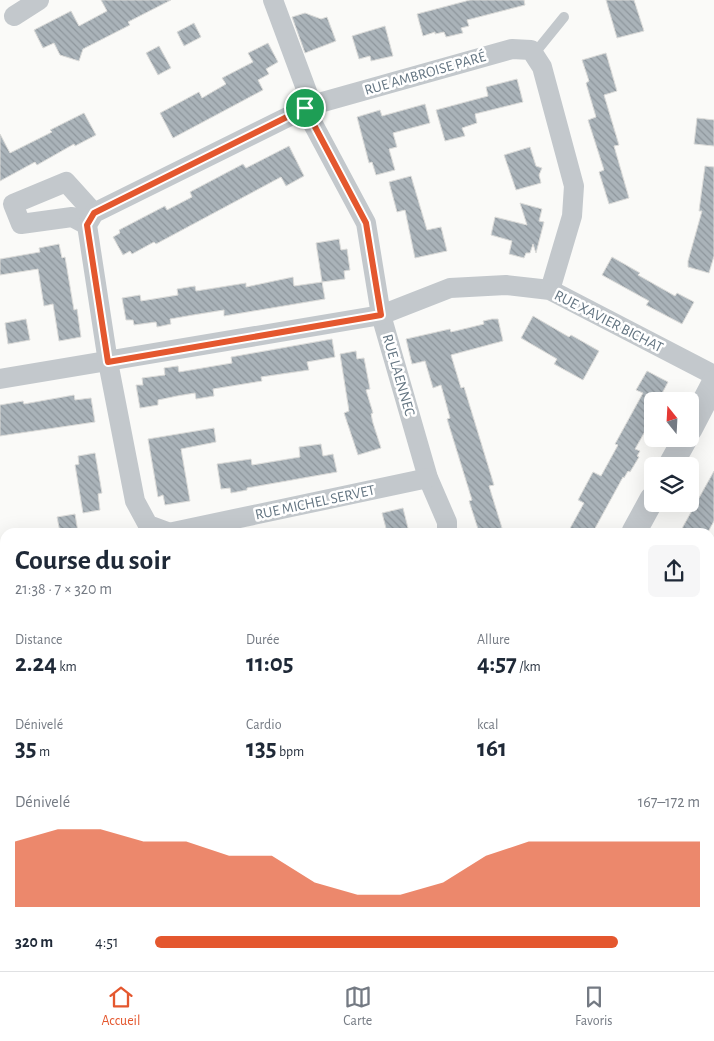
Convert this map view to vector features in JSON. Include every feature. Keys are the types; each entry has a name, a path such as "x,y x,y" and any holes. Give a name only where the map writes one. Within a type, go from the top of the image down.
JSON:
{"street":[{"path":"14,16 39,0"},
{"name":"RUE LAENNEC","path":"273,0 309,107 366,223 381,315 428,478 447,522 447,528"},
{"name":"RUE AMBROISE PARÉ","path":"108,362 90,219 309,107 512,49 531,50 534,54"},
{"path":"534,54 542,68 574,186 572,216 550,290"},
{"name":"RUE XAVIER BICHAT","path":"0,379 381,315 450,288 506,285 550,290 714,375"},
{"path":"108,362 135,501 148,525 156,528"},
{"path":"699,412 714,383"},
{"name":"RUE MICHEL SERVET","path":"192,528 428,478"},
{"path":"636,528 645,512"}],"lane":[{"path":"534,54 564,17"}],"building":[{"path":"101,0 171,0 128,22 130,25 83,49 79,61 60,55 54,43 43,48 34,30 71,11 79,26 107,11"},
{"path":"470,0 524,0 525,5 467,20 469,26 461,28 463,33 446,37 444,32 435,34 435,32 423,36 417,14"},
{"path":"606,0 634,0 644,31 617,38"},
{"path":"305,13 321,19 327,17 336,41 305,53 292,17"},
{"path":"194,23 201,37 184,46 177,32"},
{"path":"385,26 393,56 371,61 370,56 359,59 352,36"},
{"path":"268,43 278,62 266,69 269,74 258,80 263,90 173,138 160,113 199,92 202,98 226,84 222,78 253,62 248,53"},
{"path":"159,46 171,68 158,75 146,53"},
{"path":"606,53 617,91 604,95 619,145 614,146 629,198 609,204 599,172 604,170 588,120 596,117 586,83 589,81 582,60"},
{"path":"517,79 523,102 475,114 477,123 462,128 465,136 445,141 436,110 488,96 486,87"},
{"path":"425,104 430,123 393,133 397,147 389,149 395,170 376,175 372,162 369,163 357,117 380,110 382,116"},
{"path":"84,113 96,135 75,146 74,144 37,165 35,162 0,181 0,134 10,153"},
{"path":"697,118 714,120 714,146 694,144"},
{"path":"289,146 304,176 286,186 281,177 156,244 154,242 132,254 130,251 123,255 113,237 120,233 119,230 165,206 167,210 192,197 190,192 243,164 246,168"},
{"path":"530,147 536,166 542,168 539,175 541,183 516,190 504,155"},
{"path":"705,166 714,167 714,256 709,273 688,267 702,211 699,211"},
{"path":"411,176 427,230 441,227 447,251 415,258 405,210 397,212 389,182"},
{"path":"520,203 542,209 539,221 544,222 536,253 533,244 530,253 526,253 524,258 509,254 512,241 491,235 495,217 527,225"},
{"path":"339,239 341,250 347,249 350,270 344,271 345,279 322,282 316,243"},
{"path":"59,244 62,258 65,257 74,310 77,309 81,337 59,341 53,304 44,306 38,269 0,275 0,259 40,252 39,248"},
{"path":"612,257 640,273 638,275 675,296 677,293 694,302 682,324 646,305 649,301 602,275"},
{"path":"293,277 294,286 322,282 325,299 224,316 224,310 193,315 170,319 171,324 157,327 156,322 134,325 133,320 126,320 122,298 140,295 141,301 178,295 177,289 195,286 196,291 246,283 246,287"},
{"path":"533,316 569,337 571,335 599,351 583,380 554,364 557,359 521,338"},
{"path":"26,319 30,340 8,344 5,323"},
{"path":"498,319 503,341 451,355 461,388 464,387 494,485 489,486 502,528 478,528 469,501 472,500 447,419 450,418 441,385 433,388 425,361 412,364 406,339 450,329 451,332 484,324 483,321"},
{"path":"332,339 335,357 307,362 309,370 261,377 262,381 213,389 214,396 196,399 195,393 158,400 158,405 140,408 136,385 143,385 142,378 165,375 164,368 178,366 179,372 232,363 231,357"},
{"path":"356,351 357,359 364,358 370,389 366,390 381,448 358,455 344,413 349,411 340,354"},
{"path":"647,371 668,382 663,392 644,392 644,433 635,449 640,451 637,456 639,457 630,472 628,471 623,477 595,528 570,528 584,503 578,500 593,472 601,476 618,445 615,444 643,393 636,390"},
{"path":"74,395 75,400 91,398 95,422 0,436 0,405 23,401 24,404"},
{"path":"214,428 216,442 181,449 190,501 165,505 163,495 158,497 148,439"},
{"path":"321,444 323,456 333,454 337,472 247,488 247,490 231,493 230,488 221,489 217,464 251,459 252,465 300,457 299,447"},
{"path":"95,453 102,493 98,494 100,510 83,513 75,465 79,464 78,456"},
{"path":"714,471 714,521 710,528 682,528 691,512 699,512 699,498"},
{"path":"403,508 408,528 386,528 382,513"},
{"path":"75,514 77,528 59,528 57,517"}],"route":[{"path":"305,108 366,223 381,315 108,362 87,225 94,213 305,108"}]}
